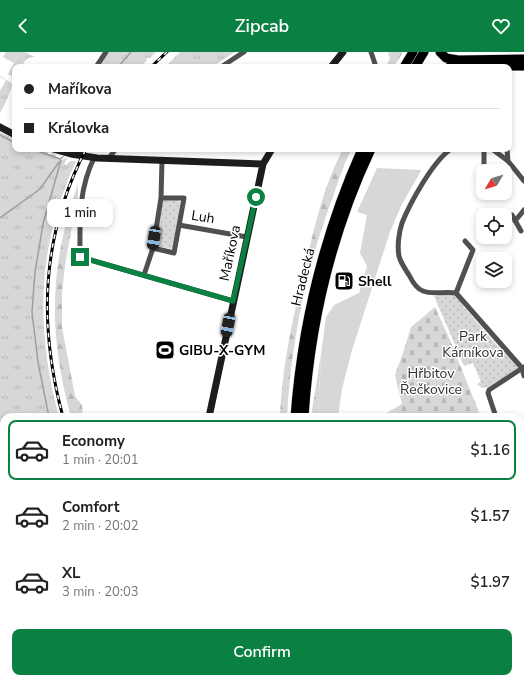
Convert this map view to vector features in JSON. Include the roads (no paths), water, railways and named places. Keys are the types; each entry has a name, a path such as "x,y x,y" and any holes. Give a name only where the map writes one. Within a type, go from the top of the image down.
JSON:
{"highway":[{"path":"406,64 413,52"},
{"path":"417,64 424,52"},
{"path":"440,52 446,58 458,60 524,59"},
{"path":"512,66 524,66"},
{"name":"Hradecká","path":"295,413 307,324 322,257 337,210 361,152"},
{"path":"304,413 308,375 318,311 333,254 350,201 370,152"}],"street":[{"path":"98,64 106,52"},
{"path":"226,64 244,52"},
{"path":"333,64 342,52"},
{"path":"371,52 375,64"},
{"path":"0,127 12,133"},
{"path":"62,152 108,159 263,164"},
{"path":"108,159 114,152"},
{"name":"Maříkova","path":"210,413 263,164 270,152"},
{"path":"447,152 442,156 426,178 402,224 399,239 399,257 412,280 422,291 432,293 456,293 523,368 524,376"},
{"path":"484,152 484,164"},
{"path":"496,152 508,160 524,181"},
{"path":"507,152 508,160"},
{"path":"94,158 89,168 81,198 80,257 233,301"},
{"path":"144,275 153,248 161,198 162,161"},
{"path":"153,248 174,253 184,198 161,198"},
{"path":"515,222 524,210"},
{"path":"512,215 521,232"},
{"name":"Luh","path":"179,225 247,237"},
{"path":"456,293 473,250 465,241"},
{"path":"495,413 488,393 489,390 523,368"}],"waterway":[{"path":"121,64 131,52"},
{"path":"0,135 12,141"},
{"path":"40,152 60,159 63,157"},
{"path":"48,413 38,362 32,312 35,272 43,224 61,160"},
{"path":"0,218 40,189 59,162"}],"railway":[{"path":"154,64 167,52"},
{"path":"62,413 55,382 50,348 47,314 48,281 52,248 60,214 71,182 85,152"}],"place":[{"name":"Shell","path":"344,281"},
{"name":"GIBU-X-GYM","path":"165,350"}],"park label":[{"name":"Park Kárníkova","path":"473,344"},
{"name":"Hřbitov Řečkovice","path":"431,382"}]}
